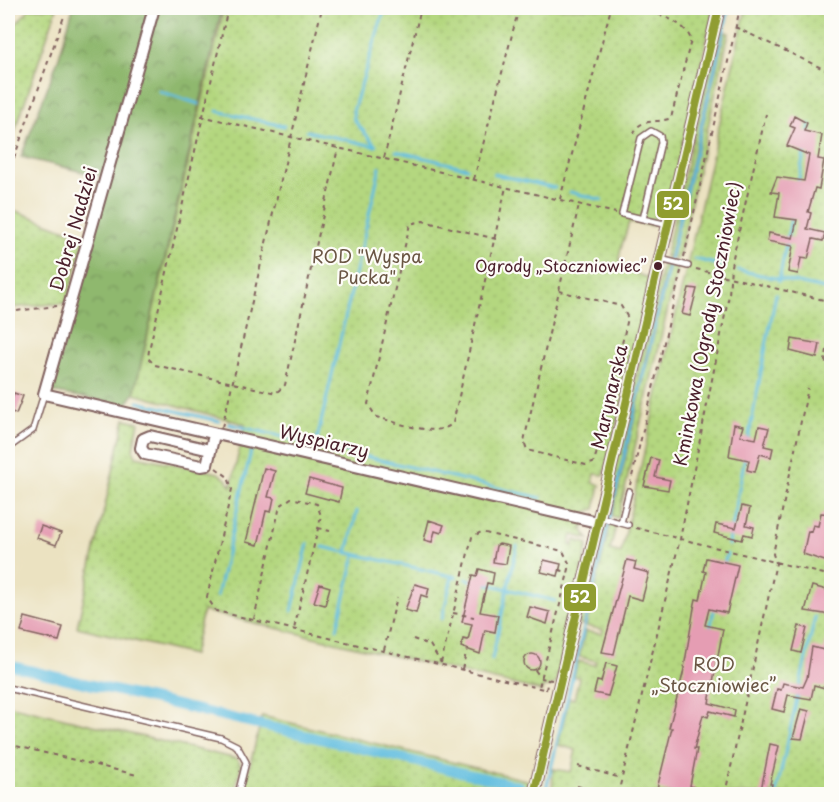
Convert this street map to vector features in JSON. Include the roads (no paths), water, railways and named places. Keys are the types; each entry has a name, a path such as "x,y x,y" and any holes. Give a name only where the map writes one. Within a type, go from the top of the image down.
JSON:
{"street":[{"name":"Dobrej Nadziei","path":"44,394 154,8"},
{"name":"Marynarska","path":"534,795 663,260 668,225 718,8"},
{"name":"Wyspiarzy","path":"44,394 214,441 599,519"},
{"path":"150,436 214,441 208,465 201,466 145,454 141,448 143,439 150,436"}],"lane":[{"path":"643,219 661,142 660,136 651,131 641,138 619,214 668,225"},
{"path":"663,260 685,266"},
{"name":"Dobrej Nadziei","path":"8,448 33,430 44,394"},
{"path":"619,523 628,490"},
{"path":"599,519 628,525"},
{"path":"8,688 221,738 237,746 246,762 238,795"}],"waterway":[{"path":"376,146 354,120 353,111 385,8"},
{"path":"545,794 729,8"},
{"path":"159,91 199,104"},
{"path":"217,111 284,126"},
{"path":"808,135 810,124"},
{"path":"307,131 374,146"},
{"path":"798,182 805,150"},
{"path":"396,151 467,168"},
{"path":"316,444 380,167"},
{"path":"494,174 555,188"},
{"path":"570,192 602,200"},
{"path":"779,281 791,218"},
{"path":"695,259 724,266"},
{"path":"738,270 825,289"},
{"path":"748,440 776,294"},
{"path":"138,402 219,421"},
{"path":"229,424 541,498"},
{"path":"217,596 251,451"},
{"path":"732,529 745,456"},
{"path":"347,553 357,511"},
{"path":"729,545 730,535"},
{"path":"292,611 308,543"},
{"path":"492,659 517,546"},
{"path":"323,547 456,577"},
{"path":"724,564 727,554"},
{"path":"337,629 355,555"},
{"path":"442,619 452,577"},
{"path":"466,579 475,581"},
{"path":"484,583 555,601"},
{"path":"710,629 715,606"},
{"path":"776,794 815,617"},
{"path":"8,665 519,786"}],"place":[{"name":"Ogrody „Stoczniowiec”","path":"658,266"}],"park label":[{"name":"ROD \"Wyspa Pucka\"","path":"367,267"},
{"name":"ROD „Stoczniowiec”","path":"714,675"}]}
